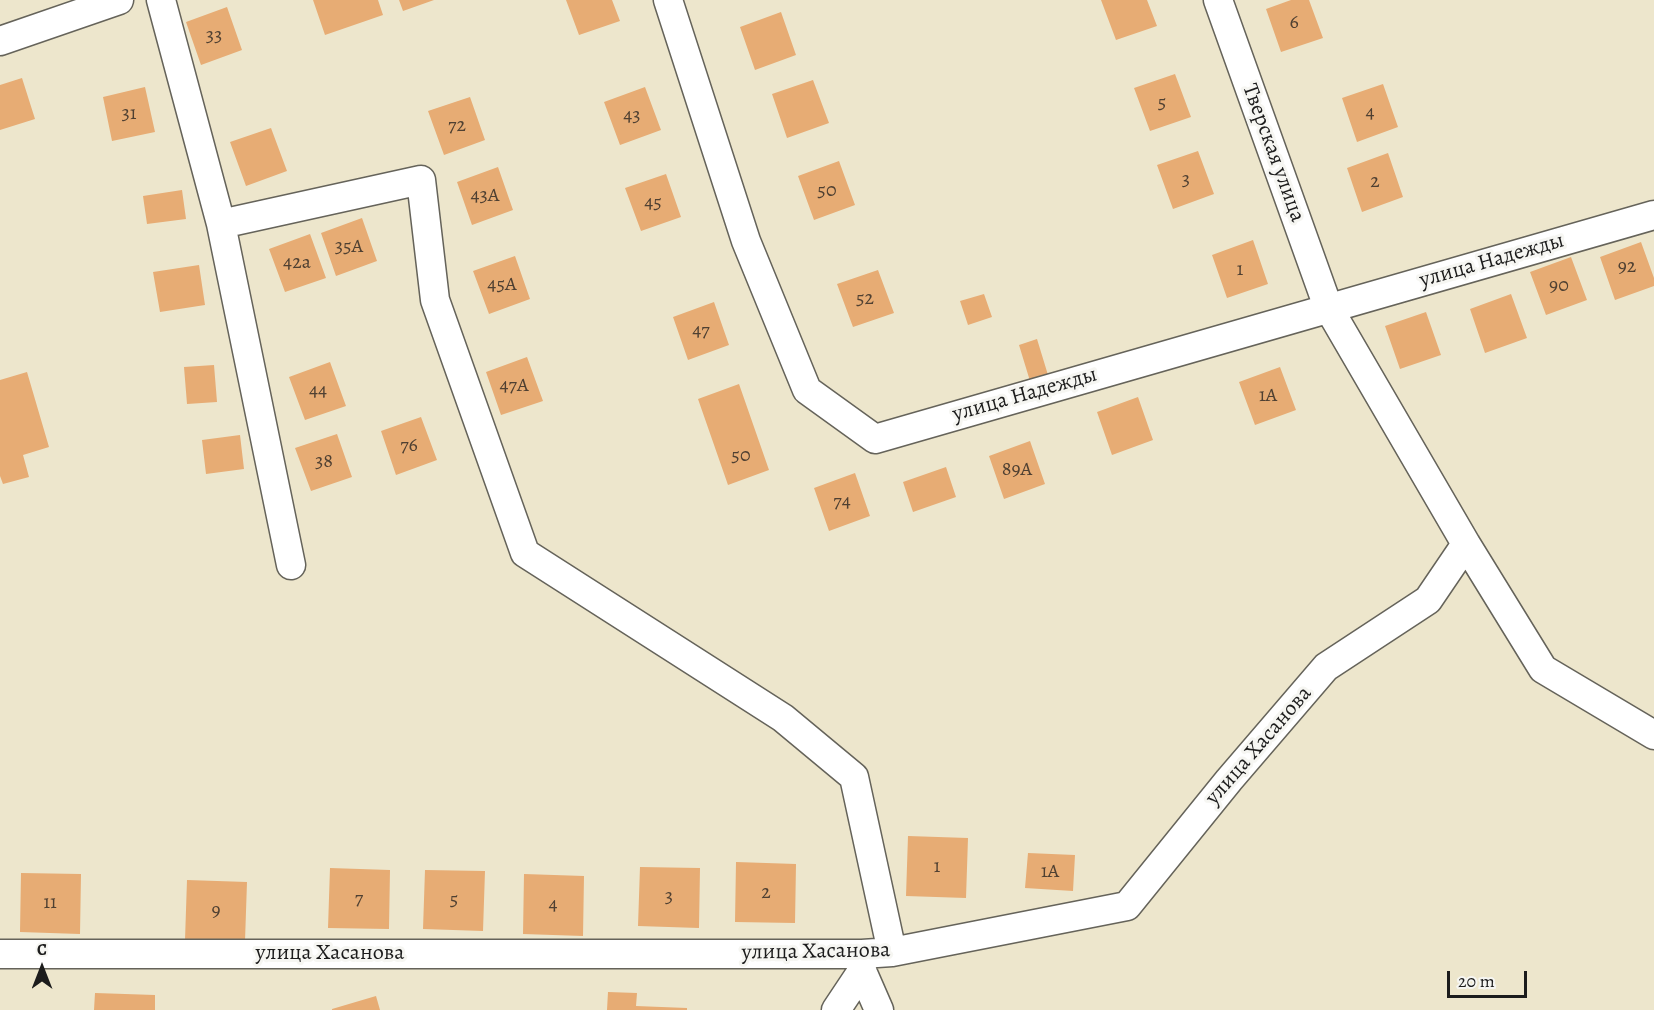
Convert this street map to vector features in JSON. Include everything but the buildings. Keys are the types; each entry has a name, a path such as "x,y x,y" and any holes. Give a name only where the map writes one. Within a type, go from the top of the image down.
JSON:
{"street":[{"path":"0,40 119,0"},
{"path":"161,0 221,224 291,565"},
{"name":"улица Надежды","path":"668,0 746,241 807,390 875,439 1654,215"},
{"name":"Тверская улица","path":"1218,0 1329,307 1466,544 1543,669 1654,735"},
{"path":"221,224 421,180 435,300 525,553 783,718 854,777 892,952"},
{"name":"улица Хасанова","path":"0,954 862,963 892,952 1127,906 1229,780 1326,667 1428,600 1466,544"},
{"path":"862,963 879,1010"},
{"name":"улица Хасанова","path":"836,1010 862,963"}]}
